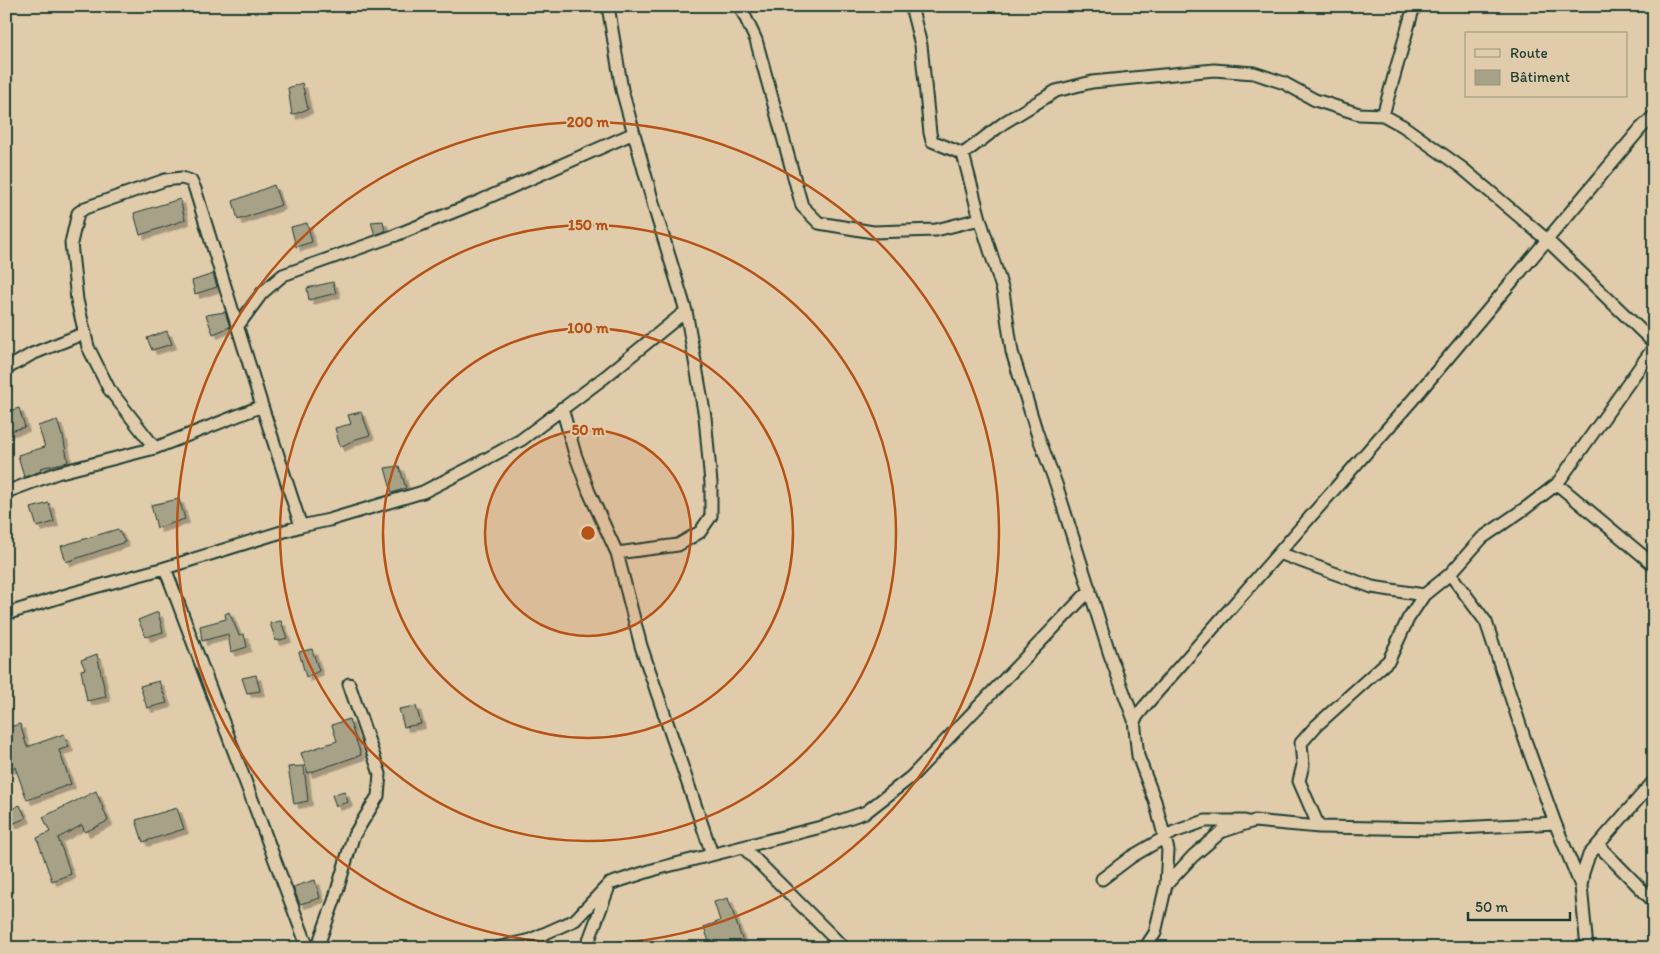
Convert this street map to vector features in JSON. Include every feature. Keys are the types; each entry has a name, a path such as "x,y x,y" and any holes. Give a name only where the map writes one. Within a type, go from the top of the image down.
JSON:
{"street":[{"path":"608,6 622,90 655,210 686,311 705,418 711,483 710,516 700,532 678,545 617,553"},
{"path":"740,6 756,40 802,206 819,223 873,232 936,230 980,219"},
{"path":"910,6 921,45 932,141 963,154 980,219 1003,291 1012,352 1110,655 1134,720 1138,756 1155,801 1165,837 1168,850 1166,885 1155,933 1144,948"},
{"path":"1383,115 1414,6"},
{"path":"963,154 1005,122 1056,91 1092,82 1214,70 1254,73 1284,83 1315,100 1359,114 1383,115 1404,126 1462,168 1547,240 1654,343"},
{"path":"1134,720 1415,397 1641,128 1654,116"},
{"path":"237,327 262,293 283,275 396,235 634,133"},
{"path":"154,448 109,389 88,347 77,300 71,244 78,213 85,208 165,180 182,178 191,181 195,189 301,526"},
{"path":"6,614 301,526 329,520 423,492 521,440 686,311"},
{"path":"6,369 32,354 85,333"},
{"path":"1320,827 1299,781 1303,765 1301,743 1316,726 1389,660 1408,619 1424,595 1450,574 1482,538 1528,507 1557,484 1654,347"},
{"path":"6,492 57,473 154,448 262,406"},
{"path":"562,408 575,454 589,492 617,553 641,646 712,854"},
{"path":"1557,484 1654,565"},
{"path":"1279,553 1372,587 1424,595"},
{"path":"165,568 308,948"},
{"path":"1450,574 1486,622 1524,740 1581,886"},
{"path":"496,948 530,940 575,920 609,884 656,869 825,826 866,812 911,776 1090,590"},
{"path":"317,948 334,901 353,837 378,796 380,774 350,684"},
{"path":"1587,948 1581,886 1583,872 1589,855 1654,781"},
{"path":"1102,879 1131,857 1165,837 1205,821 1254,821 1320,827 1439,829 1555,823"},
{"path":"1166,885 1193,856 1221,832 1254,821"},
{"path":"1598,845 1654,902"},
{"path":"743,847 844,948"},
{"path":"586,948 609,884"}],"building":[{"path":"302,83 308,109 292,115 288,88"},
{"path":"274,185 281,205 238,220 233,201"},
{"path":"180,199 185,220 140,235 134,213"},
{"path":"383,221 385,231 375,235 371,222"},
{"path":"307,223 312,242 296,247 291,227"},
{"path":"213,274 217,287 195,294 192,281"},
{"path":"333,282 336,293 309,300 307,288"},
{"path":"225,312 230,327 213,334 206,315"},
{"path":"167,331 172,344 152,350 147,338"},
{"path":"19,408 25,427 6,432 6,412"},
{"path":"361,412 370,435 340,447 335,428 351,424 348,415"},
{"path":"57,420 63,436 68,462 40,468 41,471 24,477 18,455 45,447 38,426"},
{"path":"399,466 406,488 392,493 385,468"},
{"path":"179,499 185,519 157,528 151,505"},
{"path":"49,503 54,522 37,527 31,508"},
{"path":"118,529 125,542 66,562 61,546"},
{"path":"158,612 163,632 146,637 138,620"},
{"path":"229,612 239,635 244,634 247,647 231,652 228,634 202,641 200,626 226,619 225,614"},
{"path":"281,621 287,638 276,641 270,623"},
{"path":"312,649 319,671 306,677 299,652"},
{"path":"97,654 106,697 87,701 81,670 85,669 81,660"},
{"path":"256,675 260,691 247,693 242,678"},
{"path":"159,681 167,703 147,708 140,686"},
{"path":"416,706 421,724 404,727 399,709"},
{"path":"349,719 361,755 308,773 301,753 337,741 332,725"},
{"path":"20,724 27,747 64,734 69,747 59,750 71,784 27,800 15,767 6,770 6,728"},
{"path":"304,766 308,801 294,804 288,767"},
{"path":"96,791 108,821 85,832 82,825 58,838 71,874 52,881 37,838 50,832 43,817"},
{"path":"344,791 348,802 336,806 332,795"},
{"path":"20,805 26,818 12,824 7,811"},
{"path":"177,808 184,829 143,842 136,820"},
{"path":"315,880 320,898 300,904 293,887"},
{"path":"728,898 745,948 711,948 704,927 720,921 714,902"}]}
